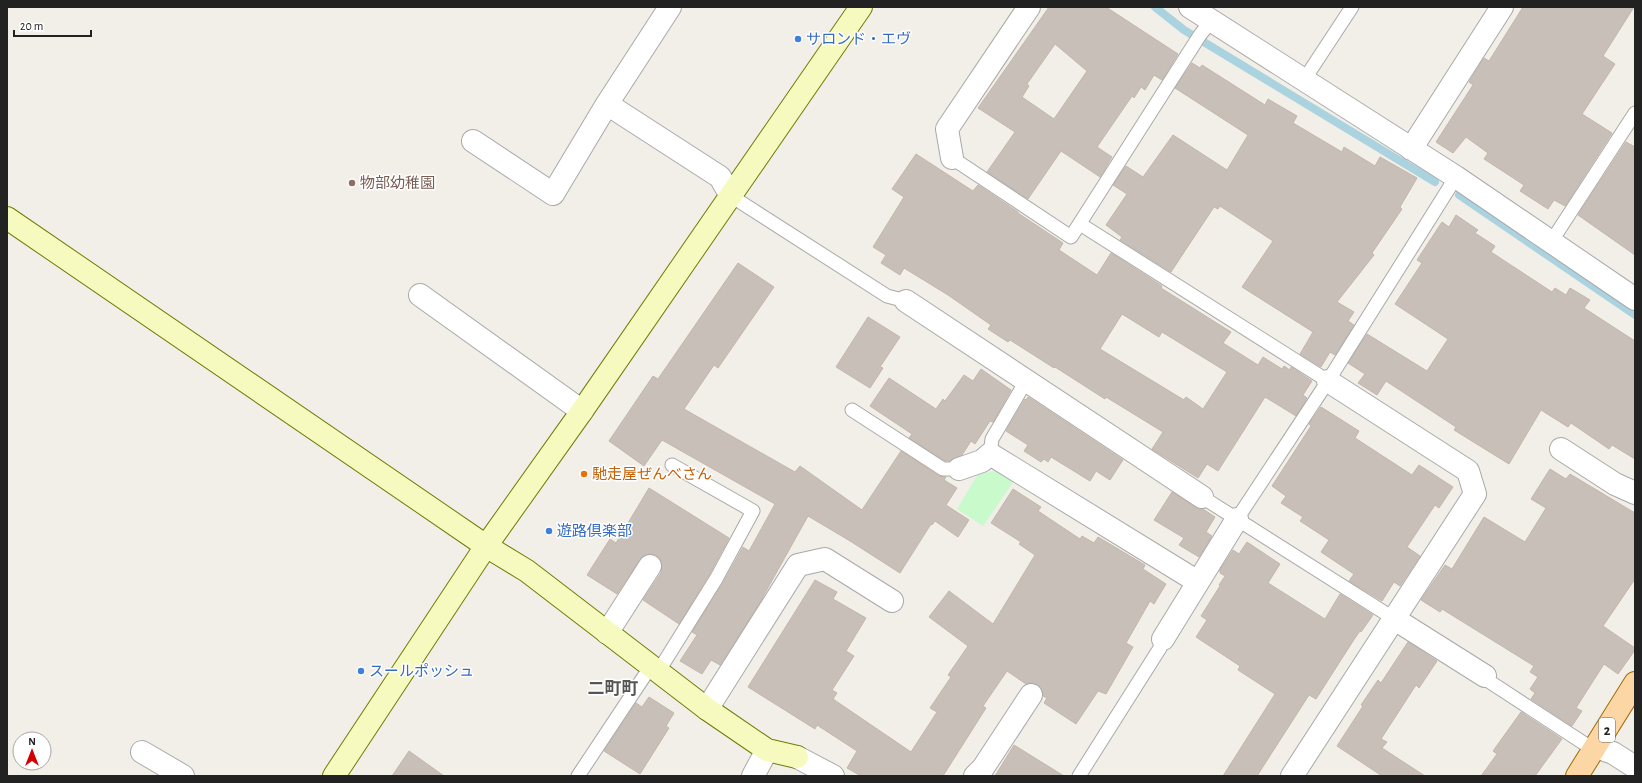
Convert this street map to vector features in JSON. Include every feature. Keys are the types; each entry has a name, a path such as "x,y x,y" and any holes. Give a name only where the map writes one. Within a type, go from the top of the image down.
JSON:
{"main road":[{"name":"2","path":"1577,776 1635,683"}],"street":[{"path":"473,142 553,194 607,104 670,7"},
{"path":"334,776 486,546 732,196 861,7"},
{"path":"952,158 947,129 1029,7"},
{"path":"1190,7 1202,33 1304,80 1456,177 1635,299"},
{"path":"1412,149 1502,7"},
{"path":"607,104 720,177 732,196"},
{"path":"7,218 486,546 527,571 707,709 767,750 797,757 833,776"},
{"path":"420,295 582,411"},
{"path":"906,301 1202,497"},
{"path":"1292,776 1393,618 1475,494 1468,471 1328,381"},
{"path":"1561,449 1615,484 1635,493"},
{"path":"959,469 982,461 990,454 1198,582"},
{"path":"1163,639 1237,519"},
{"path":"707,709 798,565 825,559 892,601"},
{"path":"607,633 650,566"},
{"path":"1393,618 1485,676"},
{"path":"975,776 983,768 1030,695"},
{"path":"1596,747 1612,753 1635,767"},
{"path":"753,776 767,750"},
{"path":"142,752 183,776"}],"lane":[{"path":"1304,80 1352,7"},
{"path":"952,158 1071,237 1202,33"},
{"path":"1551,242 1635,113"},
{"path":"1237,519 1328,381 1456,177"},
{"path":"732,196 887,296 906,301"},
{"path":"1080,224 1328,381"},
{"path":"990,454 992,439 1026,381"},
{"path":"852,410 943,469 959,469"},
{"path":"578,776 716,579 753,511 672,465"},
{"path":"1202,497 1393,618"},
{"path":"1079,776 1160,648 1163,639"},
{"path":"1485,676 1487,680 1586,744 1596,747"}],"green space":[{"path":"995,471 1014,481 983,526 957,509 978,474"}],"building":[{"path":"1049,7 1106,7 1178,54 1162,80 1154,75 1145,90 1141,87 1134,98 1132,96 1097,147 1112,157 1100,177 1061,151 1028,199 987,172 1015,132 978,108","holes":["1055,44 1087,71 1054,119 1022,97 1029,86 1027,84"]},
{"path":"1523,7 1634,7 1603,56 1615,64 1582,114 1612,133 1565,206 1554,200 1548,209 1520,191 1524,185 1484,159 1488,153 1466,137 1453,153 1436,142 1473,85 1469,82 1484,58 1489,61"},
{"path":"1192,63 1200,68 1202,65 1265,105 1268,99 1297,116 1293,123 1342,152 1344,147 1375,166 1380,157 1417,178 1400,207 1402,209 1372,253 1374,255 1337,302 1354,312 1348,321 1354,325 1335,355 1330,352 1321,367 1300,354 1313,332 1242,287 1273,241 1220,206 1218,209 1214,207 1171,272 1120,240 1122,237 1106,225 1127,194 1113,185 1126,166 1143,177 1173,135 1227,170 1248,135 1175,88"},
{"path":"1626,142 1635,147 1635,255 1578,215"},
{"path":"916,154 973,191 978,185 1063,243 1059,250 1097,275 1111,253 1162,286 1161,288 1231,332 1223,343 1258,365 1263,357 1282,369 1284,366 1290,370 1291,367 1312,381 1303,395 1307,398 1296,416 1265,397 1218,471 1207,464 1198,478 1152,449 1163,432 1106,397 1105,399 1010,340 1008,342 988,329 991,325 948,295 904,268 900,275 881,263 886,255 873,247 904,197 892,189","holes":["1122,314 1159,337 1162,332 1227,372 1203,409 1186,397 1184,400 1100,349"]},
{"path":"1456,215 1478,230 1475,233 1495,246 1491,252 1552,292 1555,288 1566,295 1570,288 1590,300 1584,308 1635,341 1635,459 1612,445 1609,449 1571,423 1568,427 1541,410 1509,464 1454,430 1456,427 1386,381 1377,395 1358,383 1365,374 1348,363 1367,334 1427,371 1448,339 1395,304 1422,263 1417,260 1442,222 1449,227"},
{"path":"738,263 774,287 718,368 714,365 684,409 795,472 800,466 862,510 901,451 939,476 946,477 944,480 957,488 946,505 969,520 958,537 935,521 932,525 931,524 900,573 808,516 760,602 720,665 711,660 702,674 680,661 697,635 692,632 723,583 743,547 749,551 775,504 662,440 644,466 609,441 653,376 658,379"},
{"path":"868,317 900,337 880,367 883,368 870,388 836,367"},
{"path":"981,369 1011,390 993,422 990,421 975,444 971,441 962,455 949,461 945,461 909,438 912,434 870,406 889,378 936,409 943,399 945,401 964,375 973,381"},
{"path":"1028,397 1123,460 1110,480 1096,471 1090,481 1051,457 1048,462 1044,459 1041,462 1024,451 1028,445 1006,431 1025,399 1026,400"},
{"path":"1321,407 1359,431 1355,438 1412,475 1419,465 1453,487 1439,508 1435,505 1407,547 1420,556 1400,586 1394,582 1382,601 1349,581 1354,574 1321,552 1329,540 1300,521 1303,517 1281,503 1286,496 1272,486 1311,426 1309,424"},
{"path":"1550,469 1566,479 1570,474 1635,513 1635,579 1603,626 1635,648 1635,650 1618,674 1604,664 1576,708 1582,711 1572,726 1531,699 1535,693 1530,689 1538,677 1530,672 1534,666 1442,609 1440,612 1421,600 1445,565 1452,569 1484,517 1525,542 1546,508 1531,499"},
{"path":"649,488 729,538 709,575 679,624 643,600 661,573 661,561 656,555 645,555 640,559 617,594 587,575 610,539 616,543"},
{"path":"1013,489 1041,507 1038,511 1080,539 1082,536 1094,543 1098,537 1145,565 1143,569 1166,584 1154,604 1150,601 1126,643 1133,647 1106,694 1098,691 1076,724 1044,703 1047,698 1043,696 1042,690 1038,685 1032,683 1026,684 1007,671 983,706 986,708 943,776 861,776 847,768 857,751 817,725 815,729 748,687 815,580 837,592 833,599 866,618 846,651 854,656 832,690 837,693 833,699 911,752 937,712 930,708 951,677 948,675 968,646 929,617 949,591 993,624 1035,555 1019,544 1021,542 991,523"},
{"path":"1172,492 1195,507 1203,509 1215,517 1206,532 1212,536 1199,557 1179,545 1184,538 1154,520"},
{"path":"1247,542 1280,564 1268,583 1325,619 1340,594 1373,615 1355,638 1316,699 1309,695 1257,776 1223,776 1275,694 1238,670 1240,666 1196,637 1207,620 1201,616 1225,576 1220,573 1220,570 1233,550 1239,554"},
{"path":"1408,642 1437,661 1419,688 1416,685 1381,739 1387,742 1382,748 1425,776 1382,776 1337,746 1363,706 1361,705 1378,680 1381,683"},
{"path":"649,697 674,713 666,726 669,728 640,774 604,751 636,703 642,707"},
{"path":"1521,712 1562,739 1535,776 1481,776 1497,754 1493,751"},
{"path":"1014,745 1064,776 995,776"},
{"path":"409,751 444,776 392,776"}],"waterway":[{"path":"1155,7 1184,30 1435,182"},
{"path":"1459,195 1635,315"}],"place":[{"name":"サロンド・エヴ","path":"798,39"},
{"name":"物部幼稚園","path":"352,183"},
{"name":"馳走屋ぜんべさん","path":"584,474"},
{"name":"遊路倶楽部","path":"549,531"},
{"name":"スールポッシュ","path":"361,671"}],"district":[{"name":"二町町","path":"613,688"}]}
